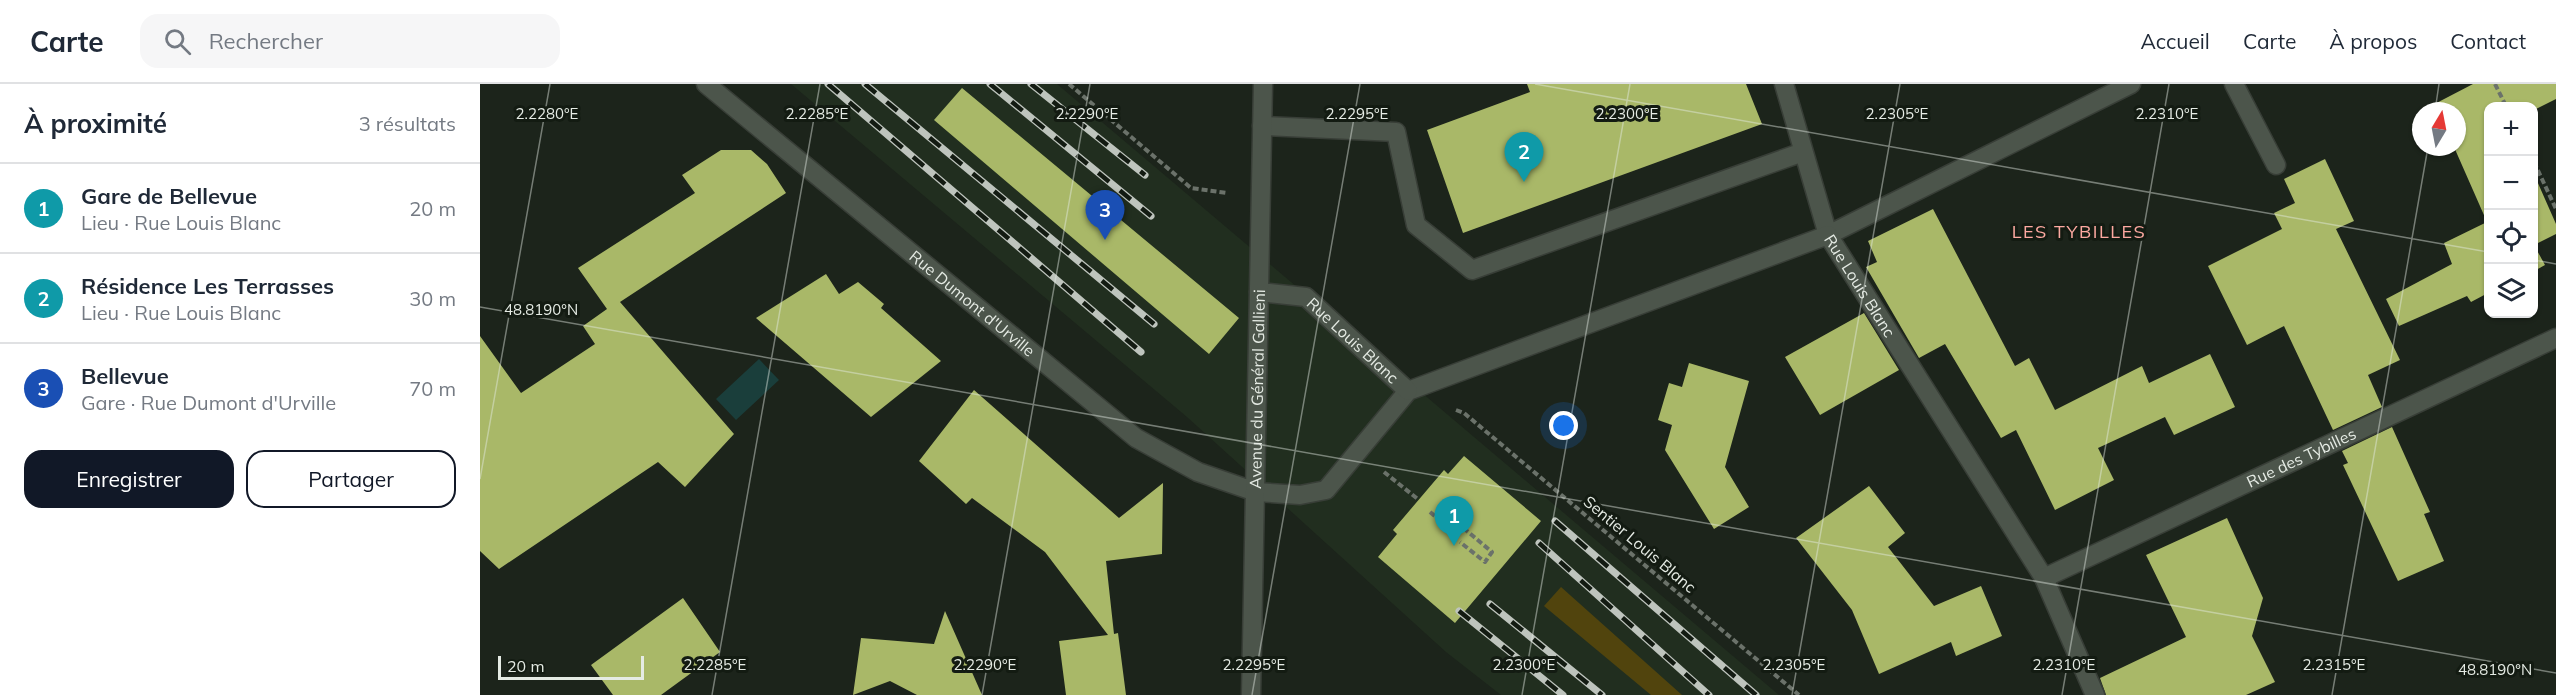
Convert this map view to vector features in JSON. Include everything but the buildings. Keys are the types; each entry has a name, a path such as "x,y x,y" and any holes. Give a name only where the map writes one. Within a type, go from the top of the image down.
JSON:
{"street":[{"name":"Rue Dumont d'Urville","path":"706,84 1136,438 1198,472 1256,492"},
{"name":"Avenue du Général Gallieni","path":"1251,695 1263,84"},
{"path":"1784,84 1827,235 2131,84"},
{"path":"2234,84 2276,165"},
{"path":"1262,126 1396,132 1416,225 1472,270 1803,152"},
{"name":"Rue Louis Blanc","path":"1256,492 1300,495 1326,490 1408,391 1827,235 2044,578 2095,695"},
{"name":"Rue Louis Blanc","path":"1259,292 1306,297 1408,391"},
{"name":"Rue des Tybilles","path":"2044,578 2556,338"}],"path":[{"path":"1069,84 1191,189 1260,197"},
{"path":"2496,84 2504,102"},
{"path":"2538,171 2556,209"},
{"name":"Sentier Louis Blanc","path":"1464,413 1799,695"},
{"path":"1378,468 1419,500"},
{"path":"1430,512 1455,533 1461,526 1492,552 1485,562 1460,542"}],"shaded area":[{"path":"791,84 1057,84 1779,695 1501,695 1446,652 1187,417"},
{"path":"1561,587 1682,695 1651,695 1544,606"}],"water":[{"path":"759,359 779,380 736,420 716,399"}],"railway":[{"path":"828,84 1141,352"},
{"path":"865,84 1154,324"},
{"path":"990,84 1151,216"},
{"path":"1031,84 1145,175"},
{"path":"1555,521 1756,695"},
{"path":"1539,543 1709,695"},
{"path":"1490,604 1602,695"},
{"path":"1459,611 1563,695"}],"place":[{"name":"Résidence Les Terrasses","path":"1524,182"},
{"name":"Bellevue","path":"1105,240"},
{"name":"Gare de Bellevue","path":"1454,546"}],"district":[{"name":"LES TYBILLES","path":"2079,231"}]}
